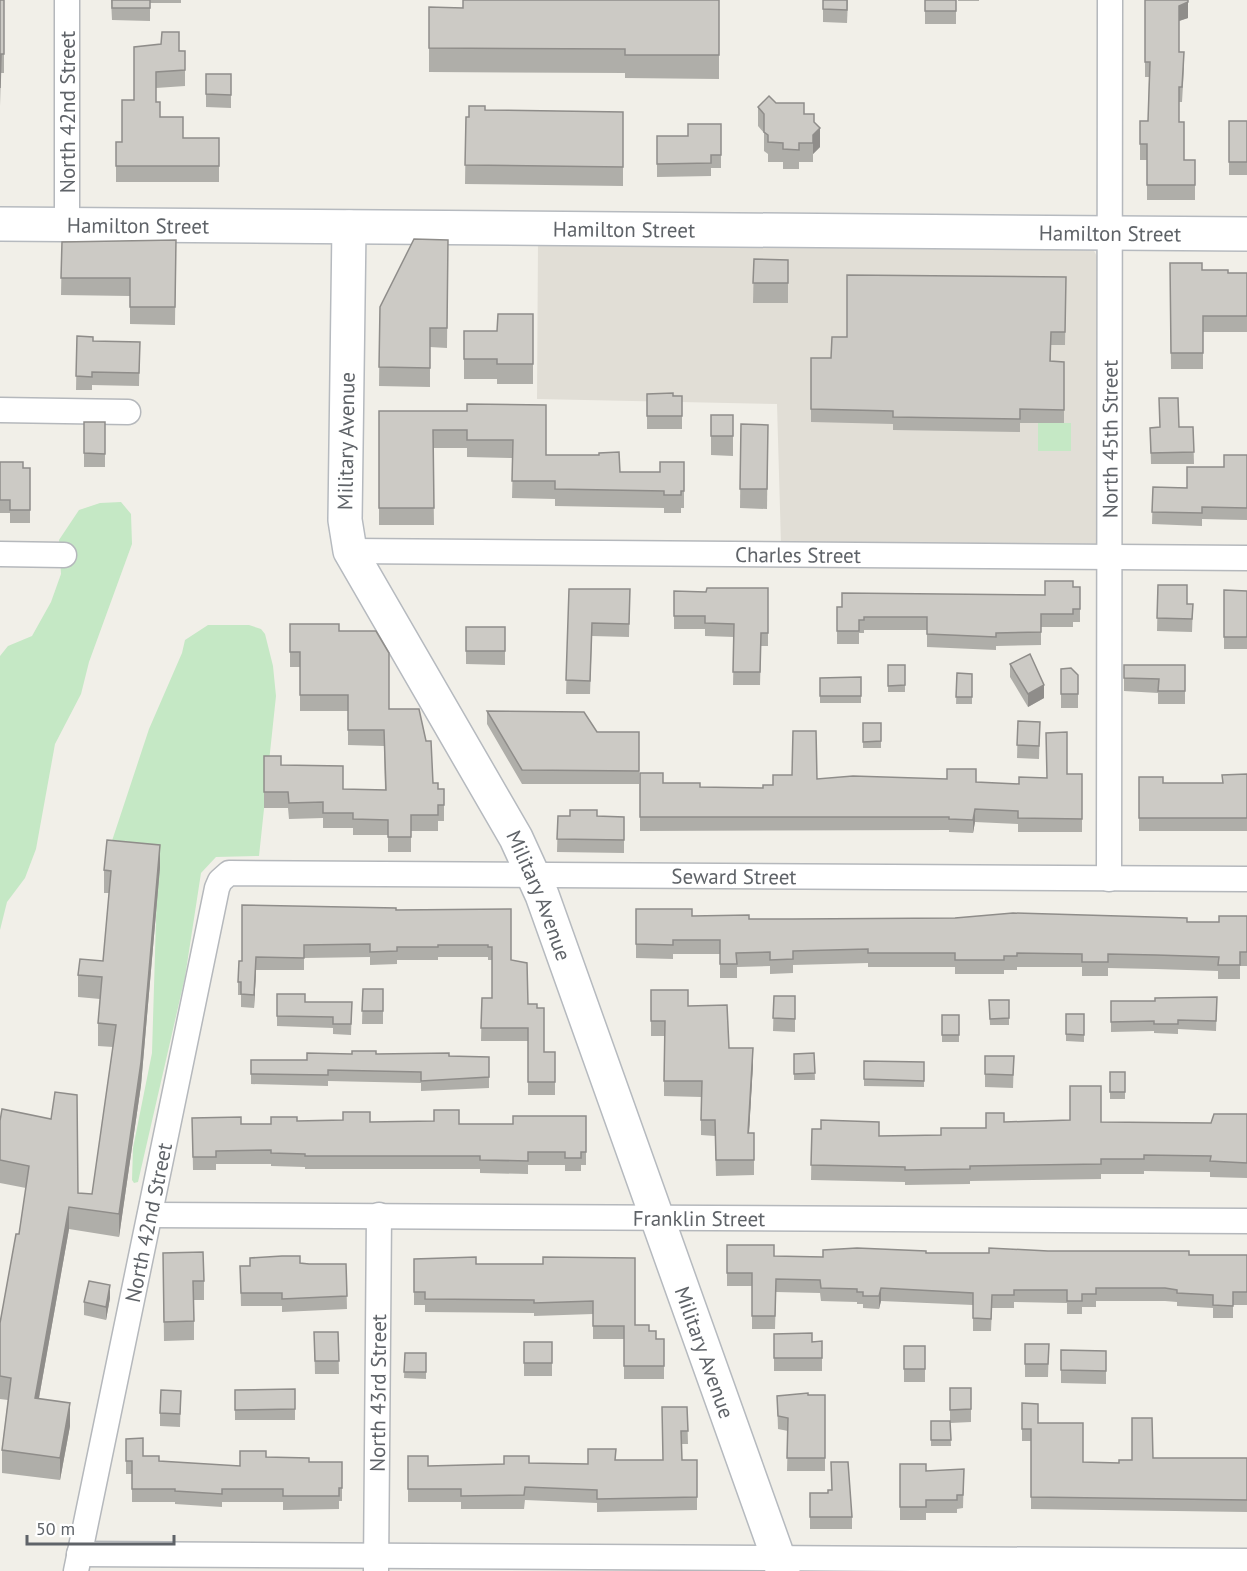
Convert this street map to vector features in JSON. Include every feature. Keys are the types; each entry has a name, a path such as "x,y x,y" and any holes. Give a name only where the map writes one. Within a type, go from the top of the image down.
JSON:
{"street":[{"name":"North 42nd Street","path":"67,0 67,225"},
{"name":"North 45th Street","path":"1109,879 1110,0"},
{"name":"Hamilton Street","path":"0,224 1247,234"},
{"name":"Military Avenue","path":"349,228 345,520 350,551 516,838 533,874 781,1565"},
{"path":"0,410 128,412"},
{"name":"Charles Street","path":"350,551 1247,558"},
{"path":"0,554 64,555"},
{"name":"Seward Street","path":"225,877 238,872 1247,879"},
{"name":"North 42nd Street","path":"77,1563 217,888 225,877"},
{"name":"Franklin Street","path":"150,1215 1247,1221"},
{"name":"North 43rd Street","path":"376,1563 379,1215"},
{"path":"77,1563 781,1565 1247,1561"}],"shaded area":[{"path":"538,243 1093,249 1100,262 1099,541 1096,545 781,544 777,404 537,399"}],"green space":[{"path":"1038,423 1071,423 1071,451 1038,451"},
{"path":"121,502 131,514 132,544 89,662 81,694 55,744 36,849 25,878 7,902 0,930 0,656 8,646 32,636 51,602 61,574 59,540 79,510 100,503"},
{"path":"208,625 249,625 261,629 265,634 273,666 276,696 259,856 216,857 201,873 185,977 138,1182 134,1183 132,1180 133,1148 152,1053 157,887 104,865 149,729 182,653 185,640"}],"building":[{"path":"0,0 4,0 4,54 1,54 0,88"},
{"path":"112,0 150,0 150,8 112,8"},
{"path":"463,0 719,0 719,55 625,55 625,49 429,48 429,7 463,8"},
{"path":"823,0 847,0 847,10 823,9"},
{"path":"925,0 956,0 956,11 925,11"},
{"path":"1145,0 1188,0 1179,6 1179,52 1184,52 1182,87 1179,87 1179,122 1184,122 1184,160 1195,160 1195,185 1147,185 1147,144 1140,144 1140,121 1148,121 1150,62 1145,62"},
{"path":"162,32 179,32 179,51 185,51 185,70 156,72 156,102 160,102 160,117 183,117 183,138 219,138 219,166 116,166 116,142 122,142 122,100 134,100 134,47 161,44"},
{"path":"206,74 231,74 231,95 206,94"},
{"path":"769,96 776,103 804,103 804,114 814,114 814,122 820,128 813,135 813,143 799,143 799,150 783,149 783,143 768,142 768,135 764,132 764,114 758,107"},
{"path":"469,106 485,106 485,110 623,112 623,167 465,165 466,117 469,117"},
{"path":"1229,121 1247,121 1247,162 1229,162"},
{"path":"688,124 721,124 721,155 711,155 711,163 657,164 657,136 688,136"},
{"path":"414,239 448,240 447,328 430,328 430,368 379,367 380,307"},
{"path":"176,240 175,307 130,307 130,278 61,278 62,242"},
{"path":"754,259 788,260 788,283 753,283"},
{"path":"1170,263 1202,263 1202,270 1247,273 1247,316 1203,316 1203,353 1171,353"},
{"path":"847,275 1066,277 1065,332 1051,332 1050,361 1064,362 1064,410 1020,409 1020,419 893,417 893,411 811,409 811,358 831,358 832,337 847,337"},
{"path":"498,314 533,314 533,364 497,364 497,359 464,359 464,331 497,331"},
{"path":"77,336 93,337 93,341 140,342 139,373 92,372 92,377 76,376"},
{"path":"673,393 673,396 682,396 682,416 647,416 647,394"},
{"path":"1159,398 1178,398 1179,427 1193,427 1194,452 1151,453 1150,428 1160,427"},
{"path":"467,404 546,405 546,455 599,455 599,453 619,452 620,472 660,472 660,462 684,462 684,491 681,491 681,495 664,495 664,491 555,489 555,481 512,481 513,440 467,440 467,430 433,430 434,508 379,508 379,411 467,411"},
{"path":"711,415 733,415 733,436 711,436"},
{"path":"84,422 105,422 105,454 84,453"},
{"path":"741,424 768,425 767,489 740,489"},
{"path":"1224,455 1247,455 1247,508 1202,507 1202,513 1152,512 1153,487 1187,488 1187,467 1224,467"},
{"path":"0,462 23,462 23,468 30,468 30,510 10,510 10,500 0,500"},
{"path":"1045,581 1073,581 1073,587 1080,587 1080,609 1073,609 1073,614 1041,614 1041,632 996,633 996,637 927,634 927,617 864,617 864,620 859,620 859,631 837,631 837,607 842,607 842,593 1045,595"},
{"path":"1158,585 1187,585 1187,604 1193,604 1192,619 1157,618"},
{"path":"707,588 768,588 768,633 761,633 760,672 733,672 734,624 705,623 705,616 674,616 674,591 706,592"},
{"path":"569,589 630,589 629,624 592,623 590,681 566,680"},
{"path":"1224,590 1247,591 1247,637 1224,637"},
{"path":"290,624 339,624 339,631 376,631 389,653 389,709 419,709 426,741 431,741 433,783 438,783 438,789 444,789 444,805 438,805 438,815 411,815 411,837 388,837 388,820 353,819 353,813 323,813 323,802 289,803 288,792 264,792 264,756 281,756 281,765 343,766 343,789 386,790 384,730 348,730 348,695 300,695 300,652 290,652"},
{"path":"466,627 505,627 505,651 466,651"},
{"path":"1030,654 1044,685 1028,694 1010,664"},
{"path":"888,665 905,665 905,685 888,686"},
{"path":"1124,665 1185,665 1185,691 1158,691 1159,679 1124,678"},
{"path":"1071,668 1078,675 1078,694 1061,694 1061,669"},
{"path":"957,673 972,674 972,697 956,697"},
{"path":"861,677 861,696 820,696 820,678"},
{"path":"487,711 584,712 597,732 639,732 639,771 522,770"},
{"path":"1018,721 1040,722 1039,746 1017,745"},
{"path":"863,723 881,723 881,741 863,742"},
{"path":"793,731 816,731 817,779 853,776 947,779 947,769 976,769 976,782 1019,784 1019,777 1047,778 1046,733 1067,732 1067,774 1082,774 1082,819 1018,818 1018,811 975,809 973,820 949,819 949,817 640,817 640,773 663,773 663,783 700,783 700,787 763,788 763,785 773,785 773,775 792,775"},
{"path":"1247,774 1247,818 1139,818 1139,777 1163,777 1163,783 1223,783 1222,775"},
{"path":"570,810 597,810 597,816 624,817 624,840 557,839 558,816 570,816"},
{"path":"107,840 160,845 141,1062 119,1214 69,1207 35,1398 70,1403 60,1458 2,1450 11,1378 0,1376 0,1323 16,1234 19,1234 29,1166 0,1160 0,1121 2,1109 51,1119 55,1092 77,1095 78,1193 92,1194 116,1025 98,1023 102,977 78,975 80,959 103,961 111,871 104,870"},
{"path":"242,905 396,908 396,910 511,909 511,960 527,963 528,1004 537,1004 537,1008 544,1008 544,1052 555,1052 555,1082 528,1082 528,1028 481,1028 482,998 492,998 492,947 488,945 438,945 438,947 397,947 397,951 370,952 370,944 304,945 304,958 256,957 254,995 241,994 241,982 238,982 239,961 242,961"},
{"path":"636,909 692,909 692,916 749,915 749,919 955,918 1013,913 1187,918 1187,922 1219,922 1219,916 1247,916 1247,952 1240,952 1240,965 1218,965 1219,957 1108,954 1108,962 1082,962 1082,954 1017,953 1017,956 1004,956 1004,960 955,960 955,953 868,953 868,949 793,951 793,959 770,960 770,952 736,953 737,964 720,964 720,940 673,940 673,945 636,944"},
{"path":"363,989 383,989 383,1011 362,1011"},
{"path":"651,990 688,990 688,1006 727,1005 729,1048 753,1048 748,1133 754,1133 754,1160 716,1160 715,1120 701,1120 702,1081 664,1081 665,1021 651,1021"},
{"path":"277,994 305,994 305,1002 352,1002 351,1024 333,1024 333,1017 277,1016"},
{"path":"774,996 795,996 795,1019 773,1018"},
{"path":"1217,997 1216,1021 1178,1020 1178,1024 1154,1024 1154,1021 1111,1022 1111,1001"},
{"path":"989,1000 1009,1000 1009,1018 990,1019"},
{"path":"1066,1014 1084,1014 1084,1035 1066,1034"},
{"path":"942,1015 959,1015 959,1035 942,1035"},
{"path":"352,1051 376,1051 376,1054 449,1053 449,1056 489,1057 489,1077 421,1081 421,1072 328,1070 328,1075 251,1074 251,1060 307,1060 307,1053 352,1054"},
{"path":"814,1053 815,1073 794,1074 794,1054"},
{"path":"985,1056 1014,1056 1013,1075 985,1074"},
{"path":"864,1061 924,1062 924,1081 864,1079"},
{"path":"1110,1072 1125,1072 1125,1092 1110,1092"},
{"path":"1070,1086 1101,1086 1101,1122 1211,1123 1214,1114 1247,1114 1247,1163 1210,1161 1211,1156 1144,1155 1144,1159 1101,1159 1101,1164 970,1166 970,1169 905,1170 905,1167 811,1165 812,1129 821,1129 821,1120 879,1122 879,1136 941,1135 941,1128 986,1128 986,1113 1004,1113 1004,1122 1070,1120"},
{"path":"434,1110 459,1110 459,1124 513,1124 513,1116 586,1116 586,1152 581,1152 581,1158 565,1158 565,1152 528,1152 528,1161 480,1160 480,1156 305,1156 305,1154 271,1153 271,1150 216,1151 216,1157 193,1157 192,1118 241,1117 241,1124 271,1124 271,1117 297,1117 297,1121 343,1120 343,1112 370,1112 370,1122 434,1121"},
{"path":"727,1245 774,1245 774,1256 823,1257 823,1250 857,1248 926,1251 926,1253 989,1253 989,1248 1048,1251 1189,1251 1189,1255 1247,1255 1247,1292 1233,1292 1233,1306 1213,1305 1213,1295 1177,1293 1177,1290 1165,1288 1096,1288 1096,1294 1082,1294 1082,1301 1067,1301 1067,1290 1014,1290 1014,1295 992,1295 991,1319 973,1318 973,1293 881,1288 879,1296 863,1296 863,1292 857,1292 857,1289 821,1288 820,1280 776,1279 775,1316 752,1316 752,1273 727,1273"},
{"path":"203,1252 204,1281 193,1281 194,1321 164,1322 163,1253"},
{"path":"300,1256 300,1263 346,1264 347,1296 282,1299 282,1293 241,1293 240,1266 250,1266 250,1258"},
{"path":"476,1257 476,1264 543,1264 543,1257 635,1258 635,1325 649,1325 649,1331 656,1331 656,1339 664,1339 664,1366 624,1366 624,1326 593,1326 593,1301 534,1303 534,1300 425,1299 425,1292 414,1292 414,1259"},
{"path":"89,1281 110,1285 106,1307 84,1302"},
{"path":"314,1332 338,1332 339,1361 315,1361"},
{"path":"812,1333 812,1342 822,1341 822,1358 774,1358 774,1334"},
{"path":"524,1342 552,1342 552,1363 524,1363"},
{"path":"1025,1344 1049,1344 1048,1364 1025,1364"},
{"path":"904,1346 925,1346 925,1369 904,1369"},
{"path":"1061,1350 1106,1351 1106,1371 1061,1370"},
{"path":"405,1353 426,1353 426,1372 404,1372"},
{"path":"950,1388 971,1388 971,1409 950,1410"},
{"path":"295,1389 295,1409 235,1410 235,1390"},
{"path":"161,1390 181,1391 180,1414 160,1413"},
{"path":"808,1393 808,1395 825,1395 825,1458 787,1458 788,1418 778,1416 777,1396"},
{"path":"1022,1403 1038,1404 1038,1423 1083,1423 1083,1462 1119,1463 1119,1460 1132,1460 1132,1418 1152,1418 1153,1458 1247,1458 1247,1500 1031,1497 1031,1429 1022,1429"},
{"path":"662,1407 687,1407 688,1431 681,1431 682,1460 697,1460 697,1497 597,1499 597,1490 525,1487 524,1495 461,1496 461,1489 408,1489 408,1456 428,1456 428,1466 504,1464 504,1456 529,1456 529,1463 588,1464 588,1449 616,1449 615,1460 663,1460"},
{"path":"931,1421 950,1421 951,1440 931,1440"},
{"path":"143,1438 143,1456 159,1456 159,1461 240,1466 240,1451 266,1451 266,1457 309,1458 309,1462 342,1462 342,1488 339,1488 339,1496 283,1496 283,1489 222,1489 222,1494 175,1491 175,1489 132,1489 132,1461 126,1461 126,1439"},
{"path":"831,1462 848,1462 852,1517 810,1517 810,1493 828,1493 828,1490 832,1490"},
{"path":"900,1464 926,1464 926,1471 964,1469 963,1495 957,1495 957,1500 926,1500 926,1507 900,1507"}]}
